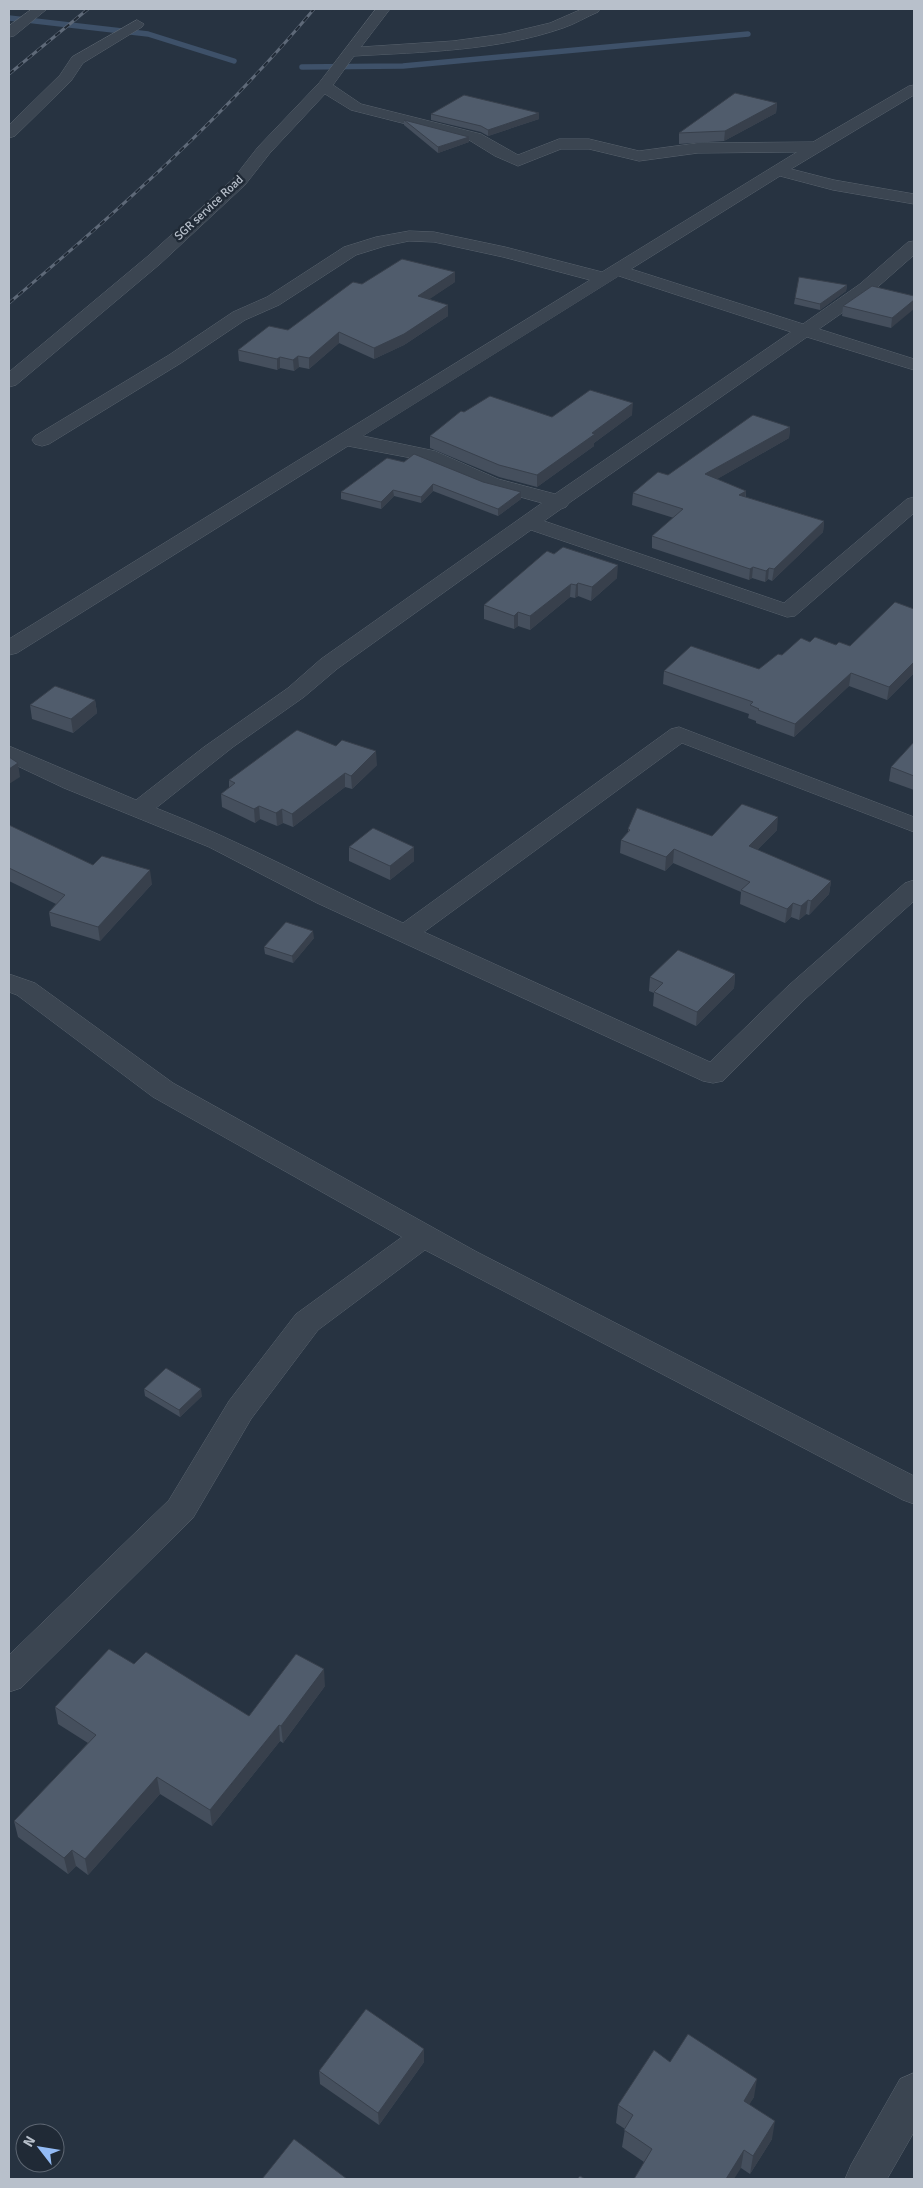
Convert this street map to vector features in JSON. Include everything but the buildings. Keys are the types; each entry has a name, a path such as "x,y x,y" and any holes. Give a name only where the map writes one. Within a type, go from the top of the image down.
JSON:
{"street":[{"name":"SGR service Road","path":"9,381 154,260 239,182 264,150 331,76 383,9"},
{"path":"349,52 442,46 512,37 557,25 593,9"},
{"path":"9,133 66,78 77,60 137,24"},
{"path":"331,76 356,107 475,137 500,153 518,161 559,144 588,144 639,156 698,148 816,147"},
{"path":"9,648 343,439 914,88"},
{"path":"778,170 833,185 914,199"},
{"path":"42,440 175,359 239,316 273,301 350,251 382,241 408,236 434,237 610,274 914,365"},
{"path":"138,810 223,744 282,705 314,680 329,664 528,522 866,288 914,246"},
{"path":"343,439 391,446 428,456 491,483 536,494 558,502"},
{"path":"528,522 786,611 914,503"},
{"path":"406,934 679,734 914,826"},
{"path":"9,753 47,774 180,826 406,934 713,1074 796,992 914,888"},
{"path":"9,982 26,989 163,1090 424,1236 914,1491"},
{"path":"9,1677 181,1509 240,1410 307,1322 424,1236"},
{"path":"865,2179 914,2093"}],"waterway":[{"path":"9,18 148,34 234,61"},
{"path":"302,67 403,66 748,34"}],"railway":[{"path":"9,74 88,9"},
{"path":"9,303 90,234 206,126 314,9"}]}
